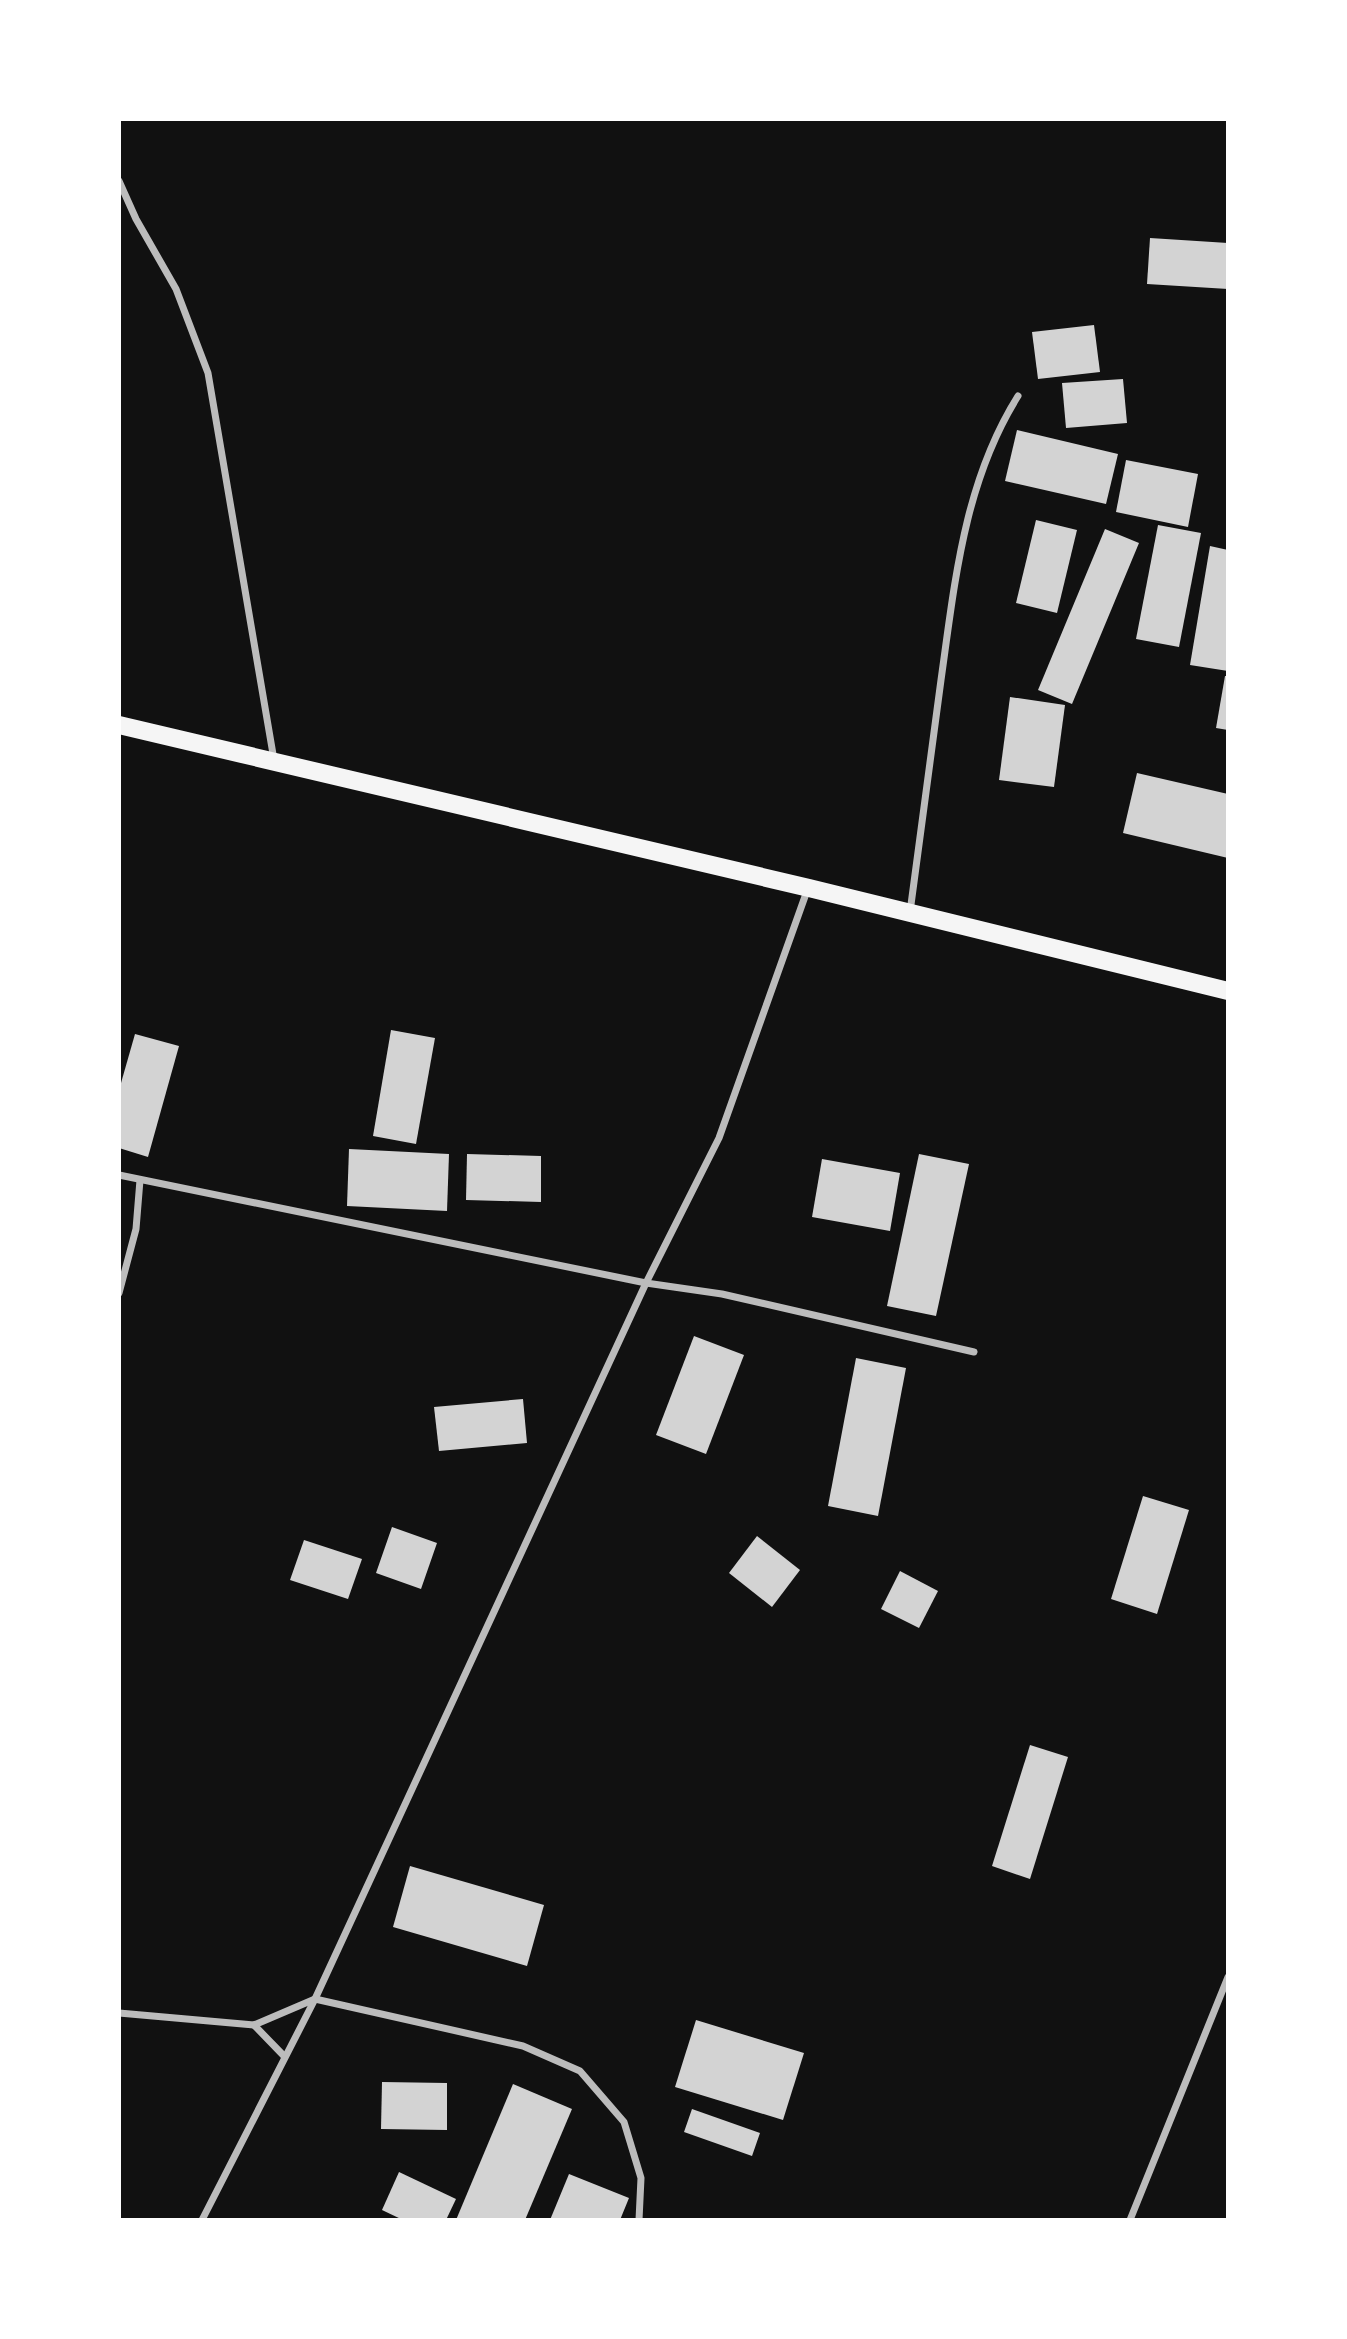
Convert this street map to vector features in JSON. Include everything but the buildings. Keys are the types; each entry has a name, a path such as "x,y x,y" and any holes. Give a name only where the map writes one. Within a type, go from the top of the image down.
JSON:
{"main road":[{"path":"119,725 910,912 1228,991"}],"street":[{"path":"119,181 136,219 176,289 208,373 274,761"},
{"path":"910,912 957,569 976,481 996,430 1018,396"},
{"path":"202,2220 284,2056 316,1999 646,1283 719,1138 808,888"},
{"path":"119,1175 646,1283 722,1294 974,1352"},
{"path":"119,1293 136,1229 140,1180"},
{"path":"1130,2220 1228,1977"},
{"path":"119,2013 254,2025 316,1999 523,2046 580,2071 624,2122 641,2178 639,2220"},
{"path":"254,2025 284,2056"}]}
